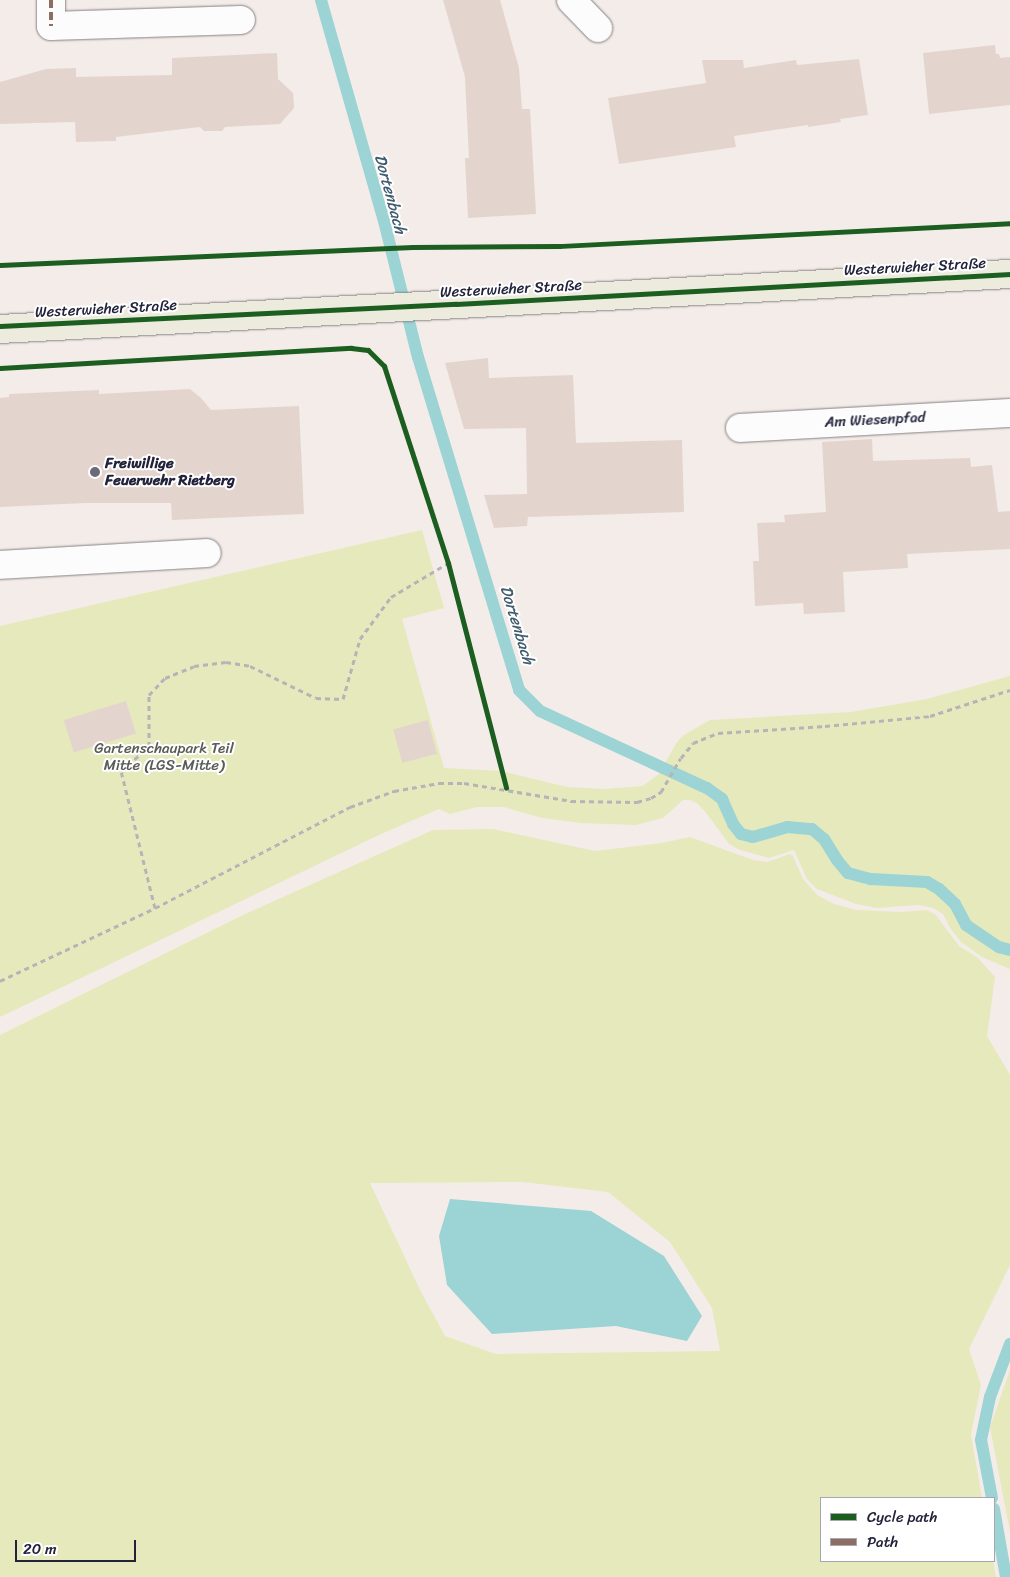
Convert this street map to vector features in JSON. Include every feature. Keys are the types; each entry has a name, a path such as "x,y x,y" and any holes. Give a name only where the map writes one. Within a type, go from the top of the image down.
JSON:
{"main road":[{"name":"Westerwieher Straße","path":"4,327 1010,274"}],"street":[{"path":"570,0 598,28"},
{"path":"51,13 241,20"},
{"name":"Am Wiesenpfad","path":"740,428 1010,413"},
{"path":"0,565 207,553"}],"path":[{"path":"155,908 121,771 150,747 149,695 165,678 194,666 226,662 250,666 316,698 343,699 360,639 391,597 448,563"},
{"path":"0,981 155,908 350,807 394,791 439,783 464,783 571,801 617,802 651,798 666,786 681,758 693,743 718,732 825,726 930,716 1010,690"}],"green space":[{"name":"Gartenschaupark Teil Mitte (LGS-Mitte)","path":"422,530 444,608 402,619 444,768 501,771 567,787 604,789 643,786 659,774 677,742 684,735 710,720 851,712 927,699 1010,676 1010,969 982,957 961,942 950,928 943,914 933,908 919,905 877,908 856,904 817,889 807,879 794,850 769,858 740,850 729,844 697,803 689,800 683,800 663,818 636,825 581,823 542,818 504,807 477,807 450,814 439,809 381,834 0,1017 0,626"},
{"path":"493,829 595,851 662,843 690,837 753,860 767,862 790,854 793,856 803,879 817,895 834,904 857,910 901,912 926,910 935,914 959,946 978,958 995,977 987,1036 1010,1075 1010,1265 969,1349 981,1385 971,1435 982,1497 820,1497 820,1562 993,1562 996,1577 0,1577 0,1035 243,915 433,830","holes":["523,1182 608,1192 670,1242 712,1308 720,1351 496,1354 445,1336 420,1290 370,1183"]},
{"path":"1010,1370 1010,1532 990,1427"}],"water":[{"path":"450,1199 591,1211 664,1256 702,1316 687,1341 616,1326 492,1334 447,1285 439,1236"}],"building":[{"path":"443,0 500,0 519,68 522,109 530,109 536,214 468,218 465,158 469,158 465,77"},
{"path":"995,45 996,54 999,54 1000,58 1010,57 1010,105 929,114 923,53"},
{"path":"277,53 278,79 293,93 294,108 280,124 225,127 222,131 204,131 200,127 116,137 116,141 76,142 75,122 0,124 0,82 46,69 76,68 76,77 172,75 172,58"},
{"path":"859,59 868,115 840,119 841,122 734,136 736,147 619,164 608,98 706,83 702,60 743,60 744,68 796,60 797,65"},
{"path":"488,358 489,378 573,375 576,443 682,440 684,512 528,517 527,526 494,528 484,495 527,494 526,428 464,429 445,363"},
{"path":"190,389 211,410 299,406 304,514 172,520 171,503 85,503 0,507 0,398 9,397 9,394 99,390 99,394"},
{"path":"872,439 873,461 970,458 971,467 992,465 998,512 1010,511 1010,549 907,554 908,568 843,572 845,612 804,614 803,603 755,606 753,561 759,561 757,523 785,522 784,515 826,512 822,442"},
{"path":"126,701 136,734 74,753 64,720"},
{"path":"428,720 437,754 402,763 393,729"}],"waterway":[{"name":"Dortenbach","path":"321,0 383,217 418,357 519,690 540,711 707,788 722,799 733,824 741,834 753,837 787,827 812,829 824,839 848,873 871,879 927,882 939,889 955,904 966,925 999,947 1010,950"},
{"path":"992,1497 981,1440 990,1397 1010,1344"},
{"path":"995,1515 1006,1577"}],"marked path":[{"path":"51,0 51,26"}],"cycle path":[{"path":"0,265 413,247 560,246 1010,223"},
{"path":"0,326 1010,274"},
{"path":"0,368 351,348 368,350 384,366 448,563 506,788"}],"place":[{"name":"Freiwillige Feuerwehr Rietberg","path":"95,472"}]}
